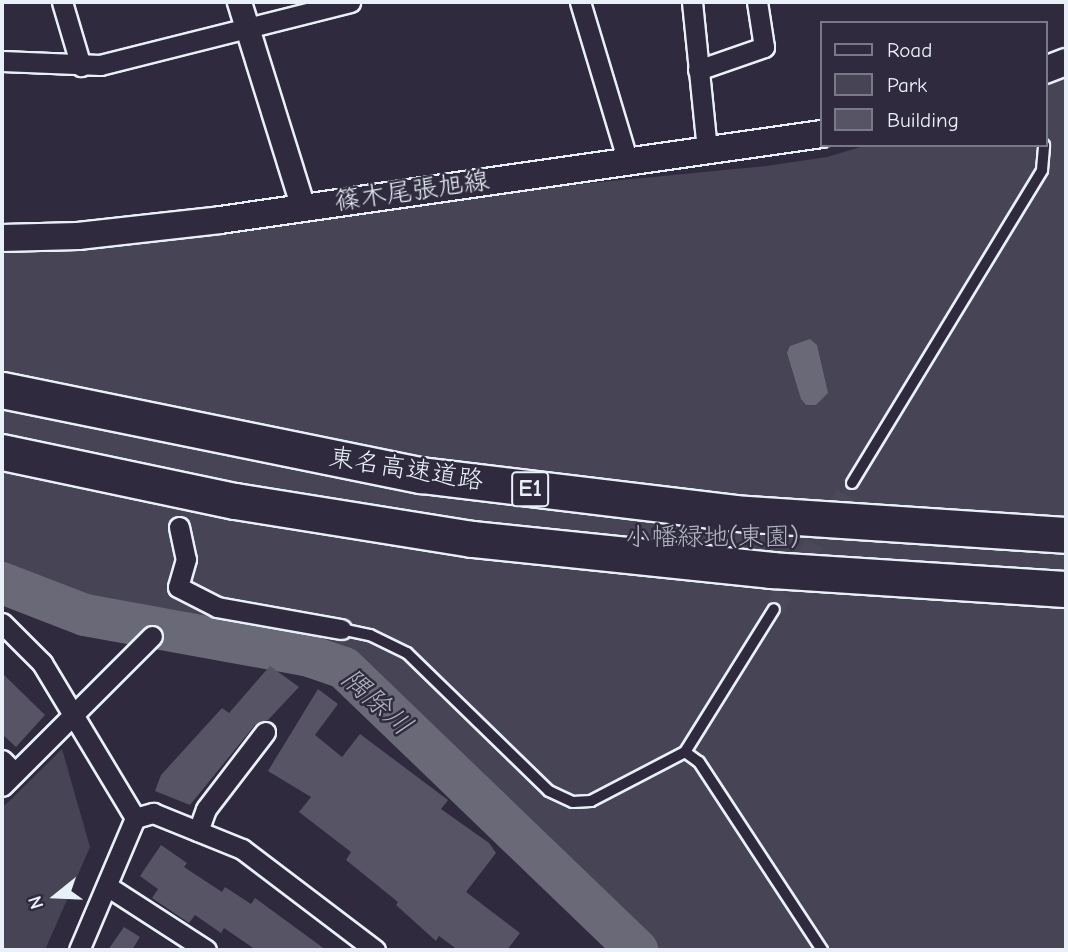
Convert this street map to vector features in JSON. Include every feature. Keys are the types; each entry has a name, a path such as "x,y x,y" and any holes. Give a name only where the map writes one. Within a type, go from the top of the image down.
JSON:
{"highway":[{"name":"東名高速道路","path":"2,390 421,475 735,513 1066,535"},
{"name":"E1","path":"2,453 235,501 472,539 771,570 1066,589"}],"main road":[{"path":"1047,70 1066,62"},
{"name":"篠木尾張旭線","path":"2,238 92,234 303,208 820,134"}],"street":[{"path":"62,2 81,66"},
{"path":"239,2 303,208"},
{"path":"2,61 81,66 246,29 350,2"},
{"path":"580,2 628,162"},
{"path":"692,2 707,150"},
{"path":"698,70 764,47 763,4"},
{"path":"179,527 186,559 178,587 217,607 341,629"},
{"path":"2,623 42,663 135,818"},
{"path":"6,773 74,716 152,636"},
{"path":"198,831 206,809 265,732"},
{"path":"135,818 153,813 242,849 375,950"},
{"path":"79,950 135,818"},
{"path":"107,886 206,950"}],"lane":[{"path":"852,483 1042,170 1044,147"},
{"path":"341,629 370,635 407,653 550,791 573,802 591,801 685,752 774,609"},
{"path":"685,752 699,762 822,950"}],"green space":[{"name":"小幡緑地(東園)","path":"1066,77 1066,950 627,950 317,649 144,617 47,595 2,576 2,250 96,247 220,235 435,198 766,166 827,157 860,147 1047,147 1047,82"},
{"path":"62,749 90,847 45,950 2,950 2,808"}],"water":[{"path":"810,339 817,345 828,393 816,405 806,405 801,399 787,353 790,346"}],"building":[{"path":"270,666 299,687 268,720 255,725 190,805 155,791 161,775 222,708 229,713"},
{"path":"2,673 45,715 16,747 2,734"},
{"path":"318,689 338,704 315,735 342,757 360,734 448,800 441,809 489,843 496,853 466,892 520,933 507,950 458,950 439,936 436,941 396,905 398,902 346,860 351,852 299,812 311,797 268,771"},
{"path":"161,845 187,863 184,867 222,892 225,887 251,904 255,898 326,950 256,950 224,928 221,933 195,915 189,923 152,898 158,889 140,876"},
{"path":"124,927 140,937 132,950 108,950"}],"waterway":[{"name":"隅除川","path":"2,583 85,615 306,655 344,668 637,950"}],"tunnel":[{"path":"774,609 852,483"}]}
